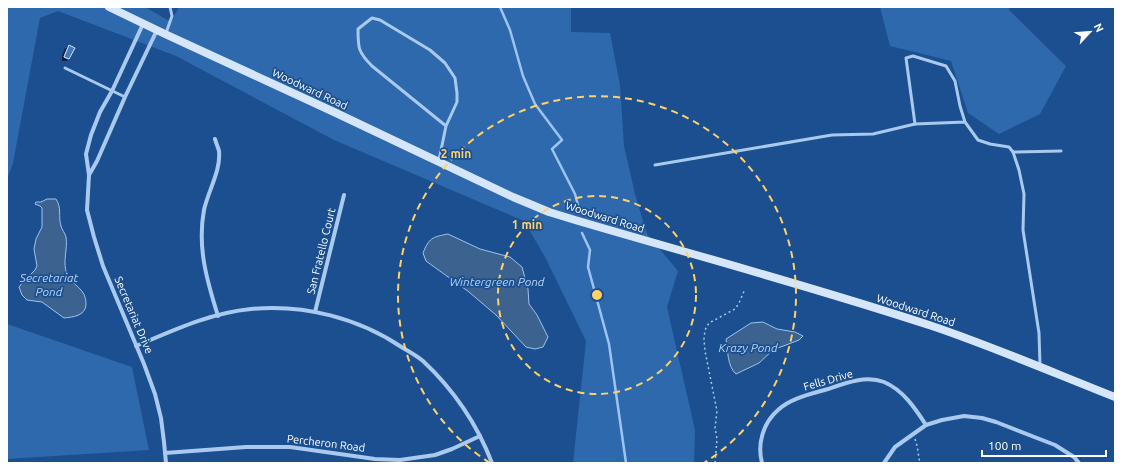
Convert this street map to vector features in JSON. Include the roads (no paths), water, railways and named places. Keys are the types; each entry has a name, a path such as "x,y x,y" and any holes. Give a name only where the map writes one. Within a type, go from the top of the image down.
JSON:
{"street":[{"name":"Woodward Road","path":"109,7 439,162 513,196 562,216 857,302 960,336 1115,397"},
{"name":"Secretariat Drive","path":"143,24 112,91 100,112 91,135 86,154 89,175 87,210 103,266 155,394 161,418 166,463"},
{"name":"Secretariat Drive","path":"89,175 97,161 157,30"},
{"path":"216,140 219,152 217,170 208,194 201,232 203,256 209,286 218,316"},
{"name":"San Fratello Court","path":"315,312 344,195"},
{"path":"136,346 196,321 250,309 274,307 315,312 328,314 359,324 394,341 422,360 446,384 472,420 492,463"},
{"name":"Fells Drive","path":"762,463 760,446 764,430 777,410 799,398 848,382 872,380 884,382 904,395 926,425"},
{"path":"884,463 895,447 926,425 964,416 982,418 996,422 1055,445 1070,454 1079,463"},
{"name":"Percheron Road","path":"165,453 290,447 375,459 400,460 435,455 480,436"}],"lane":[{"path":"165,34 172,16 170,7"},
{"path":"439,162 446,126 457,102 455,78 445,63 430,50 380,20 372,18 358,28 358,46 363,57 446,126"},
{"path":"915,124 906,58 913,56 946,66 955,81 965,122 978,140 990,144 1009,147 1013,152 1019,170 1024,194 1023,230 1039,333 1040,367"},
{"path":"65,68 125,97"},
{"path":"655,165 832,136 872,134 915,124 965,122"},
{"path":"1013,152 1061,151"}],"water":[{"name":"Secretariat Pond","path":"47,199 56,199 58,202 61,226 66,237 65,261 67,274 82,291 86,299 85,309 81,314 75,316 64,318 42,302 27,300 22,295 19,287 37,266 34,249 36,239 42,227 42,208 35,204 36,202 41,202"},
{"name":"Wintergreen Pond","path":"448,234 480,249 510,257 522,267 528,289 529,304 537,315 548,337 543,347 535,349 526,347 496,315 469,292 426,261 423,253 429,241 435,237"},
{"name":"Krazy Pond","path":"763,322 777,329 795,332 803,336 799,340 773,350 759,363 736,374 729,362 726,339 751,323"}],"waterway":[{"path":"500,7 510,30 523,76 535,104 562,140 552,149 575,194 580,213"},
{"path":"582,233 590,250 588,267 609,344 626,463"}]}
